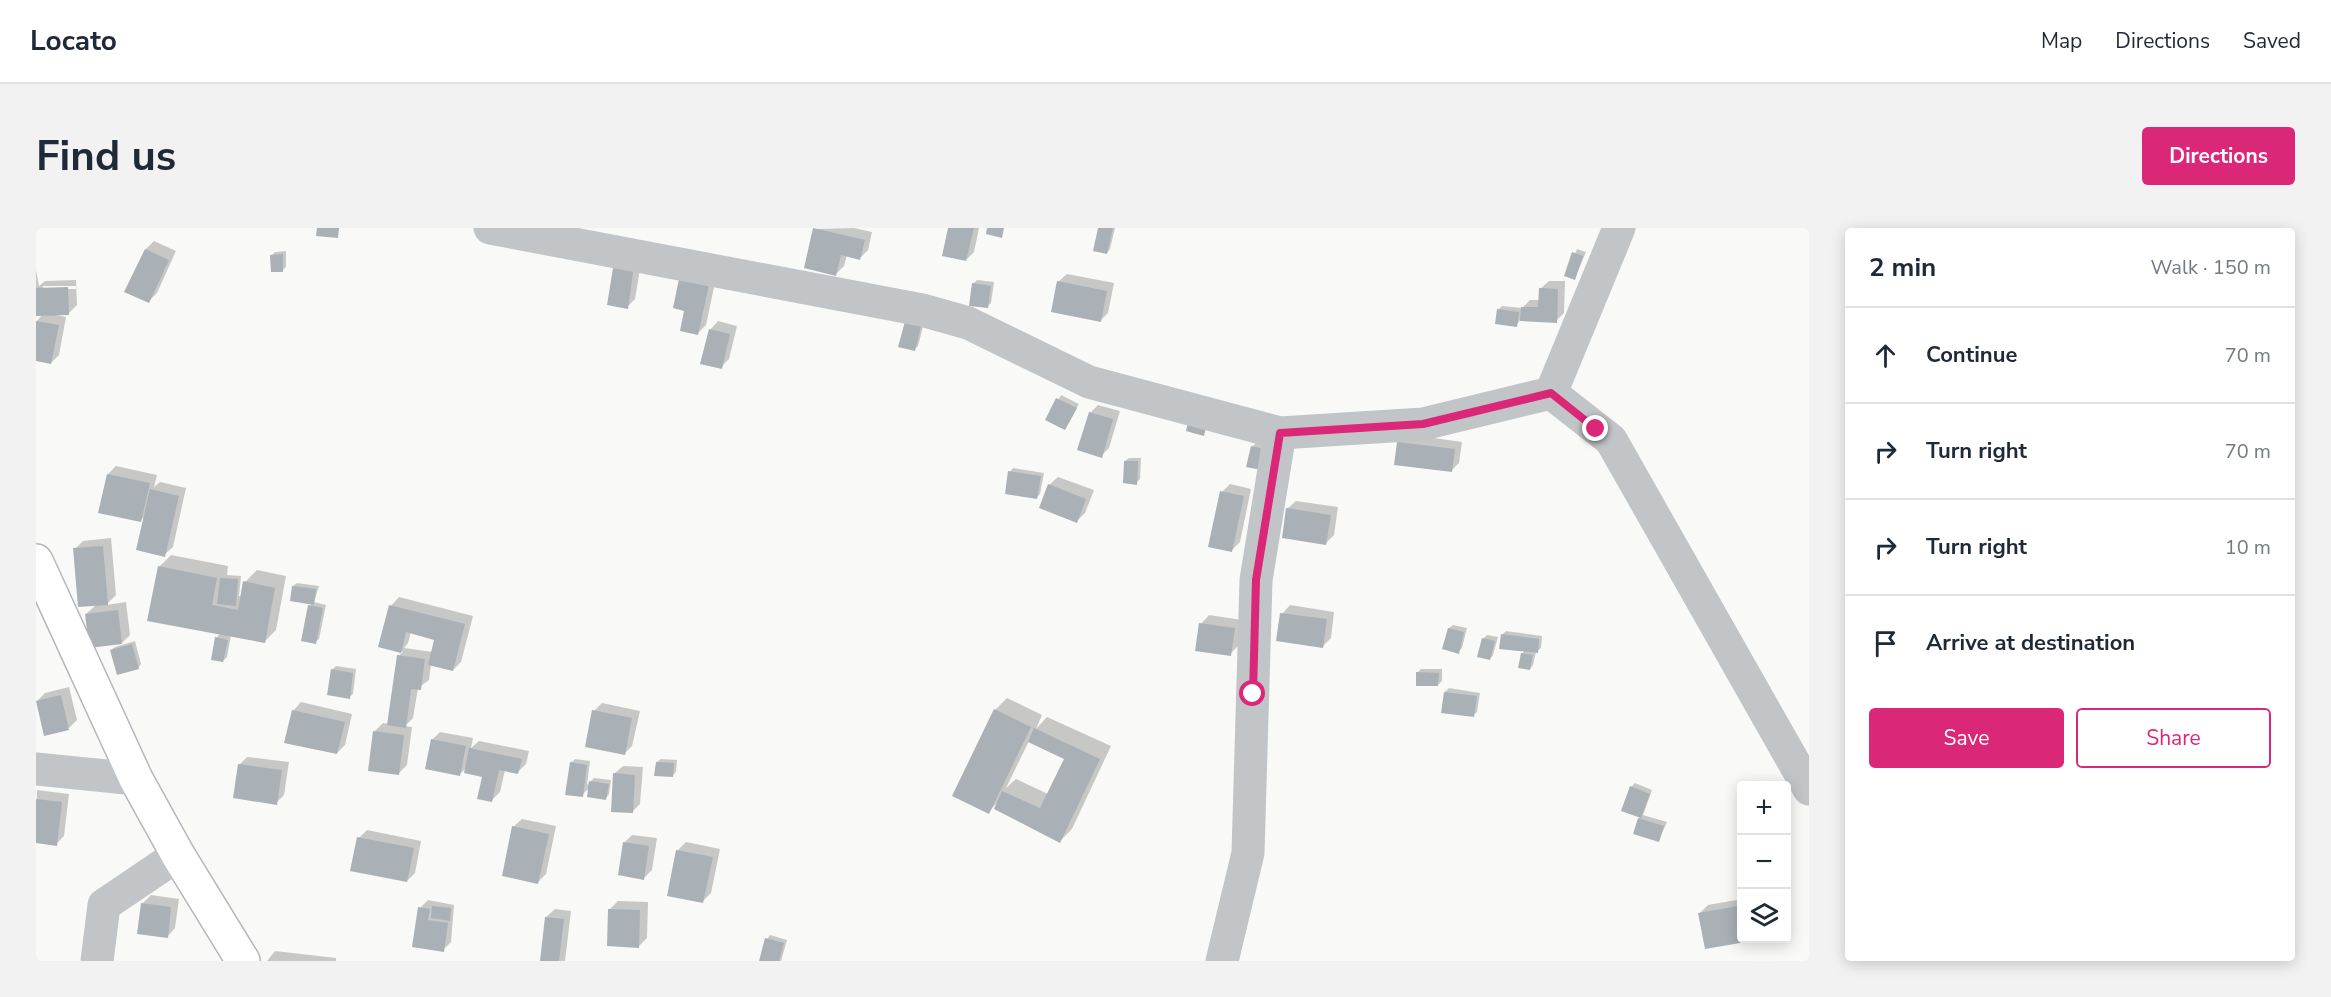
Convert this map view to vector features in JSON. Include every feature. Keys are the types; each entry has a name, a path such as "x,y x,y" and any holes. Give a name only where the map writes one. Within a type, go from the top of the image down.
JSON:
{"highway":[{"path":"36,561 136,779 178,855 243,961"}],"street":[{"path":"490,228 583,237 922,310 968,323 1089,382 1280,433 1423,424 1551,393"},
{"path":"1551,393 1619,228"},
{"path":"1551,393 1611,441 1809,789"},
{"path":"1222,961 1248,853 1256,580 1280,433"},
{"path":"36,769 136,779"},
{"path":"97,961 104,905 178,855"}],"building":[{"path":"317,228 339,228 338,238 316,236"},
{"path":"813,228 865,240 860,260 841,255 836,276 804,268"},
{"path":"948,228 974,228 966,261 942,256"},
{"path":"987,228 1004,228 1002,238 986,234"},
{"path":"1098,228 1113,228 1107,254 1093,251"},
{"path":"145,249 169,260 149,303 124,292"},
{"path":"1572,252 1583,256 1575,280 1564,276"},
{"path":"283,254 283,272 271,272 270,255"},
{"path":"614,262 634,265 628,309 607,305"},
{"path":"679,279 709,285 698,335 680,331 684,311 673,308"},
{"path":"1057,281 1107,291 1101,322 1051,312"},
{"path":"972,283 991,286 988,308 969,306"},
{"path":"68,287 69,315 36,316 36,288"},
{"path":"1539,288 1558,289 1557,323 1520,321 1521,307 1538,307"},
{"path":"1497,309 1519,312 1517,327 1495,324"},
{"path":"907,314 923,318 915,351 898,347"},
{"path":"36,321 59,325 51,364 36,361"},
{"path":"709,329 730,334 722,369 700,364"},
{"path":"1056,398 1077,408 1065,430 1045,420"},
{"path":"1089,412 1113,419 1102,458 1077,450"},
{"path":"1189,418 1207,423 1204,436 1186,431"},
{"path":"1397,442 1455,449 1452,472 1394,465"},
{"path":"1251,446 1277,452 1272,472 1246,467"},
{"path":"1124,461 1138,461 1137,485 1123,483"},
{"path":"1008,471 1041,476 1037,499 1005,494"},
{"path":"107,474 150,483 141,522 98,513"},
{"path":"1048,484 1086,499 1077,523 1039,508"},
{"path":"150,489 179,496 165,557 136,550"},
{"path":"1220,491 1244,496 1232,552 1208,547"},
{"path":"1286,508 1331,515 1326,545 1282,538"},
{"path":"103,546 108,605 78,607 73,548"},
{"path":"158,566 217,578 212,605 238,610 243,581 275,588 265,643 147,621"},
{"path":"220,578 238,579 236,606 217,604"},
{"path":"292,586 316,589 314,605 290,601"},
{"path":"308,605 323,608 316,644 301,641"},
{"path":"389,605 465,624 453,671 428,665 434,640 406,632 401,653 378,647"},
{"path":"118,610 122,644 89,648 85,614"},
{"path":"1280,613 1327,619 1323,648 1276,641"},
{"path":"1199,623 1235,628 1231,656 1195,651"},
{"path":"1448,628 1464,632 1459,654 1442,649"},
{"path":"1501,634 1539,639 1538,653 1499,649"},
{"path":"215,637 228,640 223,662 211,660"},
{"path":"1482,638 1495,641 1490,660 1477,657"},
{"path":"132,644 139,669 117,675 110,650"},
{"path":"1521,653 1533,655 1530,670 1518,668"},
{"path":"397,655 425,659 421,690 411,689 406,728 387,725"},
{"path":"331,669 353,673 350,699 327,695"},
{"path":"1416,672 1439,673 1438,686 1416,686"},
{"path":"1444,692 1477,696 1474,717 1441,713"},
{"path":"61,695 69,730 44,736 36,701"},
{"path":"994,709 1031,727 989,814 952,796"},
{"path":"292,710 345,722 337,754 284,743"},
{"path":"592,710 632,718 625,755 585,747"},
{"path":"1034,728 1100,759 1060,843 994,809 1002,791 1040,808 1064,759 1028,742"},
{"path":"373,731 404,735 399,775 368,771"},
{"path":"431,739 466,746 460,776 425,769"},
{"path":"469,748 522,759 518,774 499,770 492,802 477,799 482,777 464,773"},
{"path":"570,762 587,765 583,797 565,795"},
{"path":"656,762 674,763 673,777 654,776"},
{"path":"238,764 282,770 277,805 233,798"},
{"path":"613,773 635,775 633,813 611,812"},
{"path":"589,781 609,784 606,800 587,797"},
{"path":"1630,786 1650,794 1641,818 1621,811"},
{"path":"36,799 62,802 57,846 36,843"},
{"path":"1638,818 1664,826 1659,842 1633,834"},
{"path":"512,826 549,834 538,884 502,876"},
{"path":"357,837 414,848 407,882 350,871"},
{"path":"623,842 649,846 644,880 618,875"},
{"path":"676,850 713,857 703,903 667,896"},
{"path":"141,903 171,907 168,938 137,934"},
{"path":"432,906 451,908 450,921 431,918"},
{"path":"1737,906 1737,943 1740,943 1705,949 1698,913"},
{"path":"418,907 430,909 428,920 448,923 444,952 412,947"},
{"path":"608,909 640,910 639,948 607,946"},
{"path":"545,917 564,919 559,961 540,961"},
{"path":"765,938 784,943 779,961 759,961"}],"route":[{"path":"1253,694 1256,580 1280,433 1423,424 1551,393 1596,429"}]}
